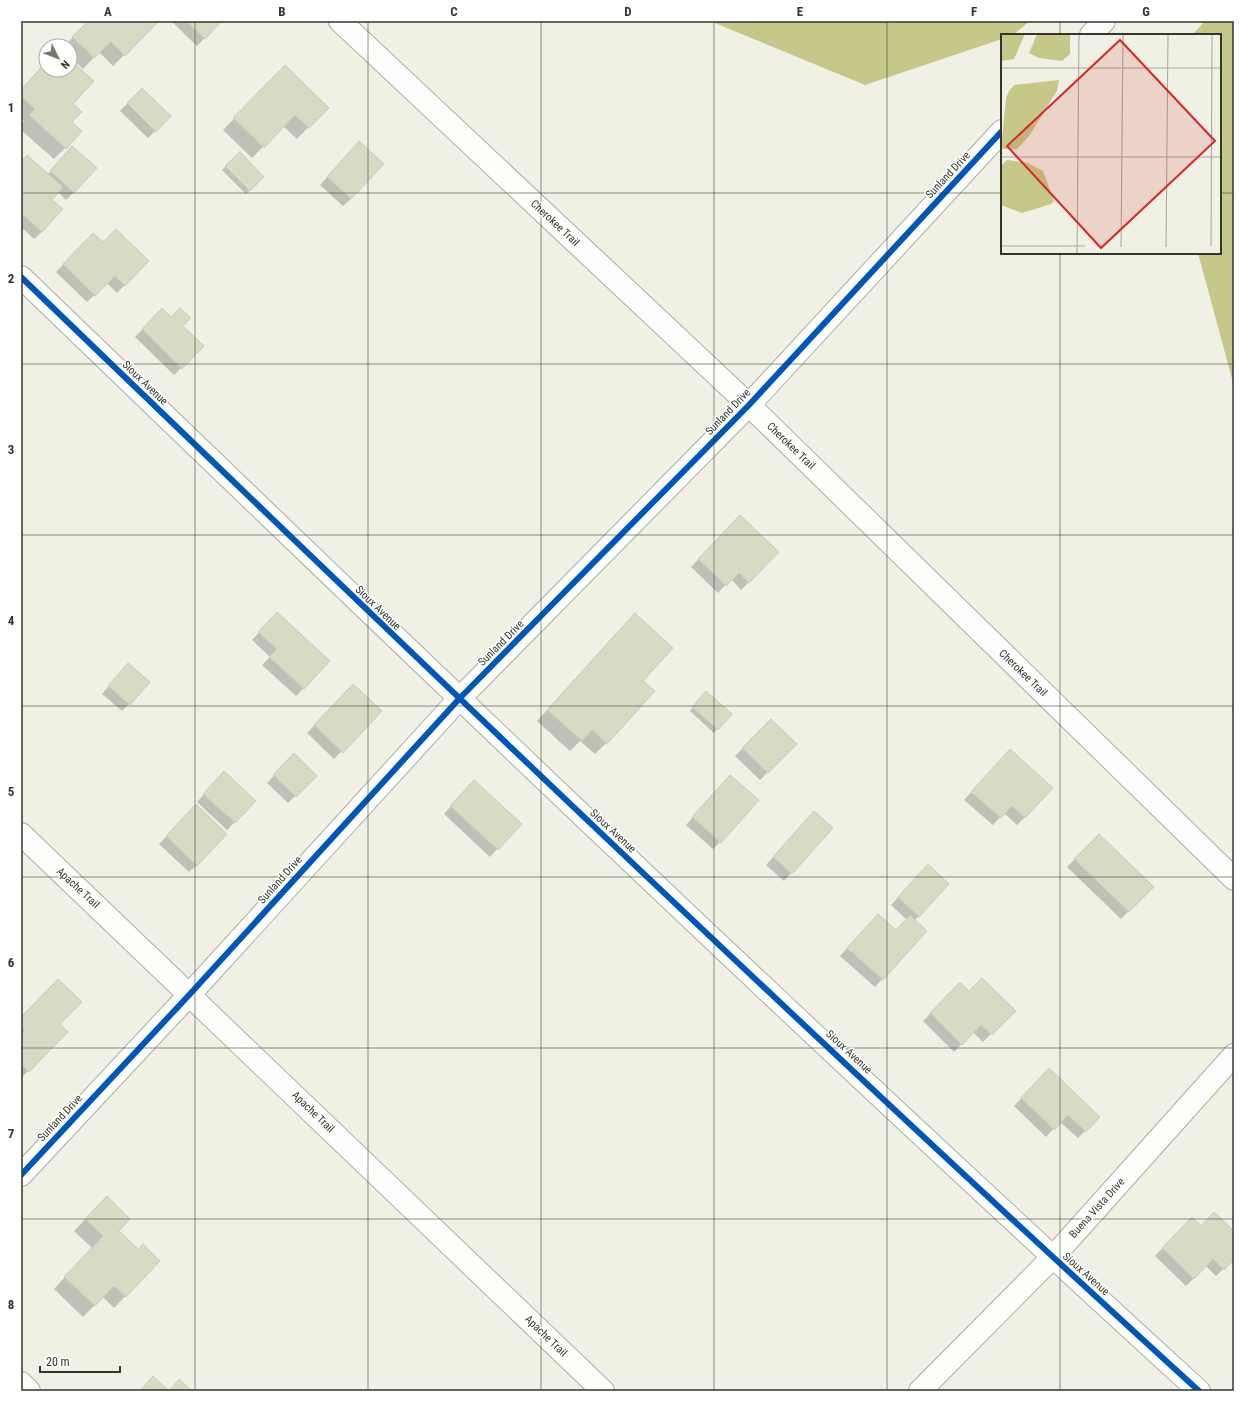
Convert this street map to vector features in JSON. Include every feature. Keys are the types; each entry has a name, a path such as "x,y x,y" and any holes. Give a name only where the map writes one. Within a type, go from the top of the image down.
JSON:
{"street":[{"name":"Cherokee Trail","path":"340,21 749,405 1234,879"},
{"path":"1092,34 1104,21"},
{"name":"Sunland Drive","path":"21,1175 190,994 459,699 749,405 1001,132"},
{"name":"Sioux Avenue","path":"21,277 459,699 1053,1257 1199,1391"},
{"name":"Apache Trail","path":"21,834 190,994 603,1391"},
{"name":"Buena Vista Drive","path":"920,1391 1053,1257 1234,1055"},
{"path":"21,1383 29,1391"}],"shaded area":[{"path":"710,21 1030,21 1014,34 1001,34 1001,39 865,85"},
{"path":"1205,21 1234,21 1234,386 1198,254 1221,254 1221,34 1193,34"}],"building":[{"path":"88,21 159,21 125,56 111,42 94,58 78,43 78,38 72,37"},
{"path":"186,21 222,21 205,39"},
{"path":"285,65 329,108 309,128 295,115 264,148 233,118"},
{"path":"78,67 94,81 73,104 82,112 72,122 82,131 66,149 29,115 35,109 21,96 21,90 38,71 38,78 78,78"},
{"path":"142,88 171,116 156,132 127,103"},
{"path":"359,141 384,164 351,199 327,177"},
{"path":"72,146 97,168 74,193 50,171"},
{"path":"240,152 264,177 250,191 225,166"},
{"path":"27,155 63,187 52,200 63,209 42,232 21,213 21,162"},
{"path":"116,229 149,261 125,286 115,276 95,296 63,264 93,233 103,242"},
{"path":"162,308 171,317 180,308 191,318 183,326 204,346 182,369 142,329"},
{"path":"740,515 779,552 749,583 739,573 726,586 698,559"},
{"path":"277,612 330,661 304,689 269,657 277,649 258,632"},
{"path":"635,613 673,648 643,681 655,691 607,744 592,730 582,741 547,710"},
{"path":"128,663 150,682 130,705 108,686"},
{"path":"353,684 382,711 343,753 314,725"},
{"path":"706,691 732,714 718,730 692,707"},
{"path":"771,719 797,744 768,773 742,748"},
{"path":"1010,749 1053,788 1025,818 1012,806 1001,818 971,792"},
{"path":"294,753 317,776 296,797 273,775"},
{"path":"224,771 256,801 235,823 203,794"},
{"path":"730,775 759,800 721,843 692,817"},
{"path":"474,780 522,824 498,850 450,806"},
{"path":"196,804 227,834 197,866 166,836"},
{"path":"814,811 833,828 792,874 773,857"},
{"path":"1099,834 1154,887 1129,912 1074,859"},
{"path":"928,864 949,884 919,917 898,897"},
{"path":"878,914 896,930 910,915 927,931 883,980 847,948"},
{"path":"982,978 1016,1011 992,1035 981,1025 962,1045 930,1013 960,982 969,991"},
{"path":"58,979 82,1002 60,1024 68,1032 29,1072 21,1064 21,1034 25,1030 21,1027 21,1017"},
{"path":"1049,1068 1100,1117 1086,1132 1068,1115 1054,1130 1021,1098"},
{"path":"107,1196 130,1219 119,1231 138,1249 143,1244 160,1261 126,1297 114,1286 95,1306 64,1277 103,1236 85,1219"},
{"path":"1214,1212 1234,1231 1234,1259 1224,1270 1213,1259 1194,1279 1162,1248 1192,1217 1201,1226"},
{"path":"153,1376 169,1391 140,1391"},
{"path":"179,1379 192,1391 169,1391"}],"cycle path":[{"path":"21,1175 190,994 459,699 749,405 1001,132"},
{"path":"21,277 606,838 901,1116 1199,1391"}]}
